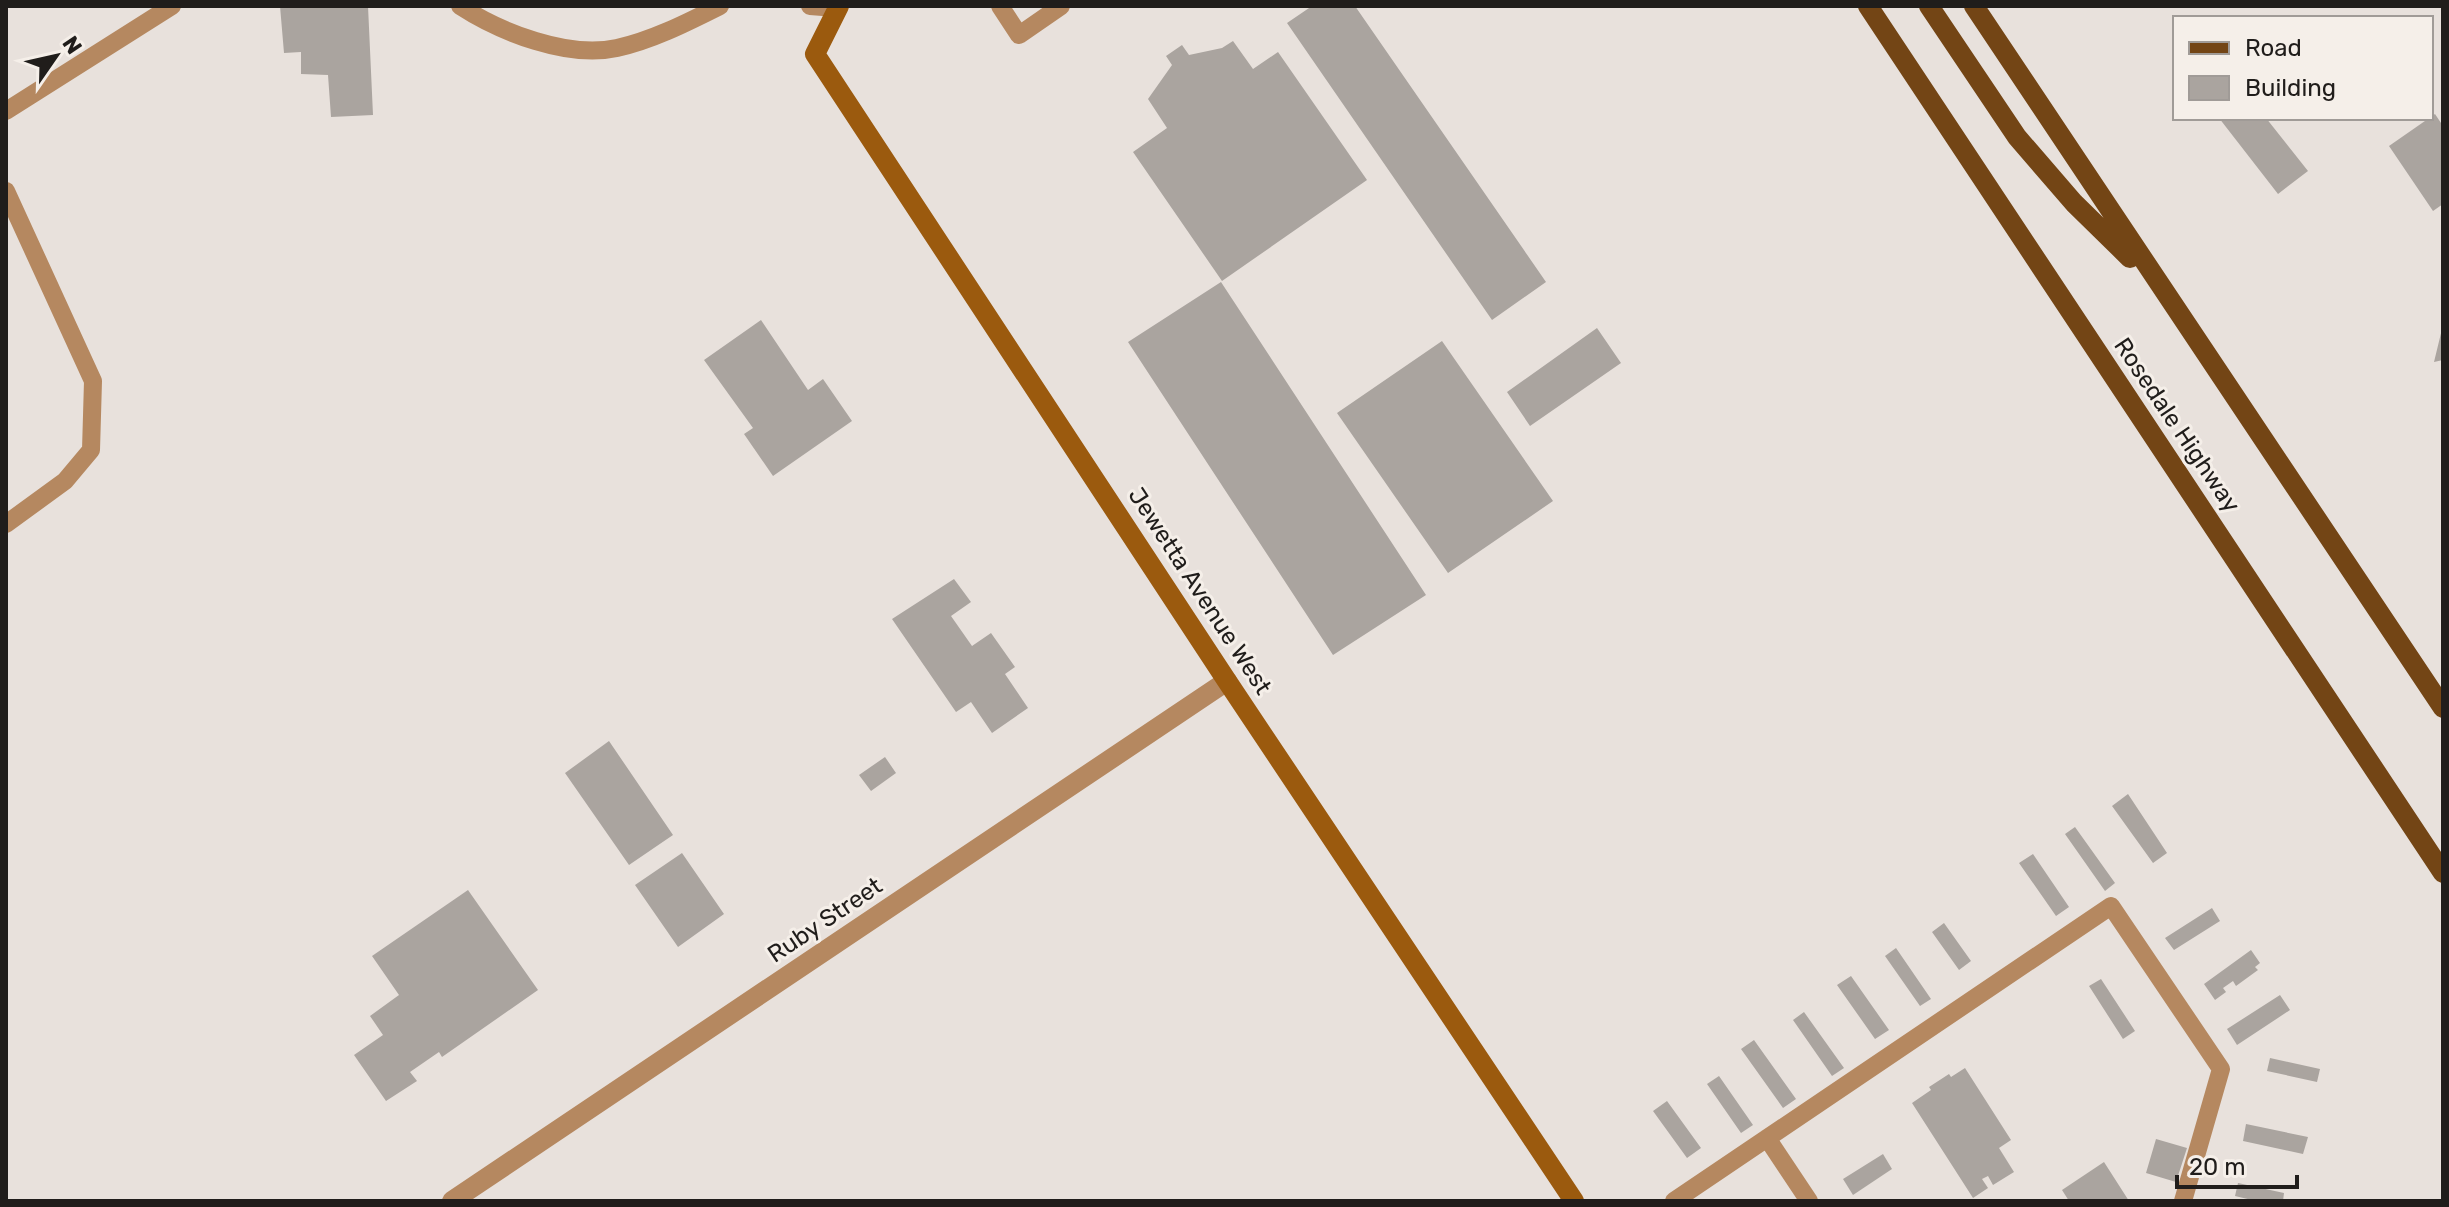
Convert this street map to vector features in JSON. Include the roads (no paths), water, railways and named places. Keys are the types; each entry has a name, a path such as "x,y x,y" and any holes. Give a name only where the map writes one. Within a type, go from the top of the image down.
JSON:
{"main road":[{"name":"Rosedale Highway","path":"1868,6 2443,873"},
{"path":"1929,6 2017,137 2074,203 2161,289"},
{"path":"1974,6 2443,708"}],"street":[{"name":"Jewetta Avenue West","path":"837,7 815,54 1227,681 1574,1201"},
{"name":"Ruby Street","path":"452,1201 1227,681"}],"lane":[{"path":"6,111 172,6"},
{"path":"460,6 487,23 570,50 616,48 684,24 720,6"},
{"path":"810,6 837,7"},
{"path":"1000,6 1019,35 1061,6"},
{"path":"6,191 93,381 91,450 65,481 6,524"},
{"path":"1674,1201 2111,906 2221,1069 2183,1201"},
{"path":"1767,1138 1809,1201"}]}
